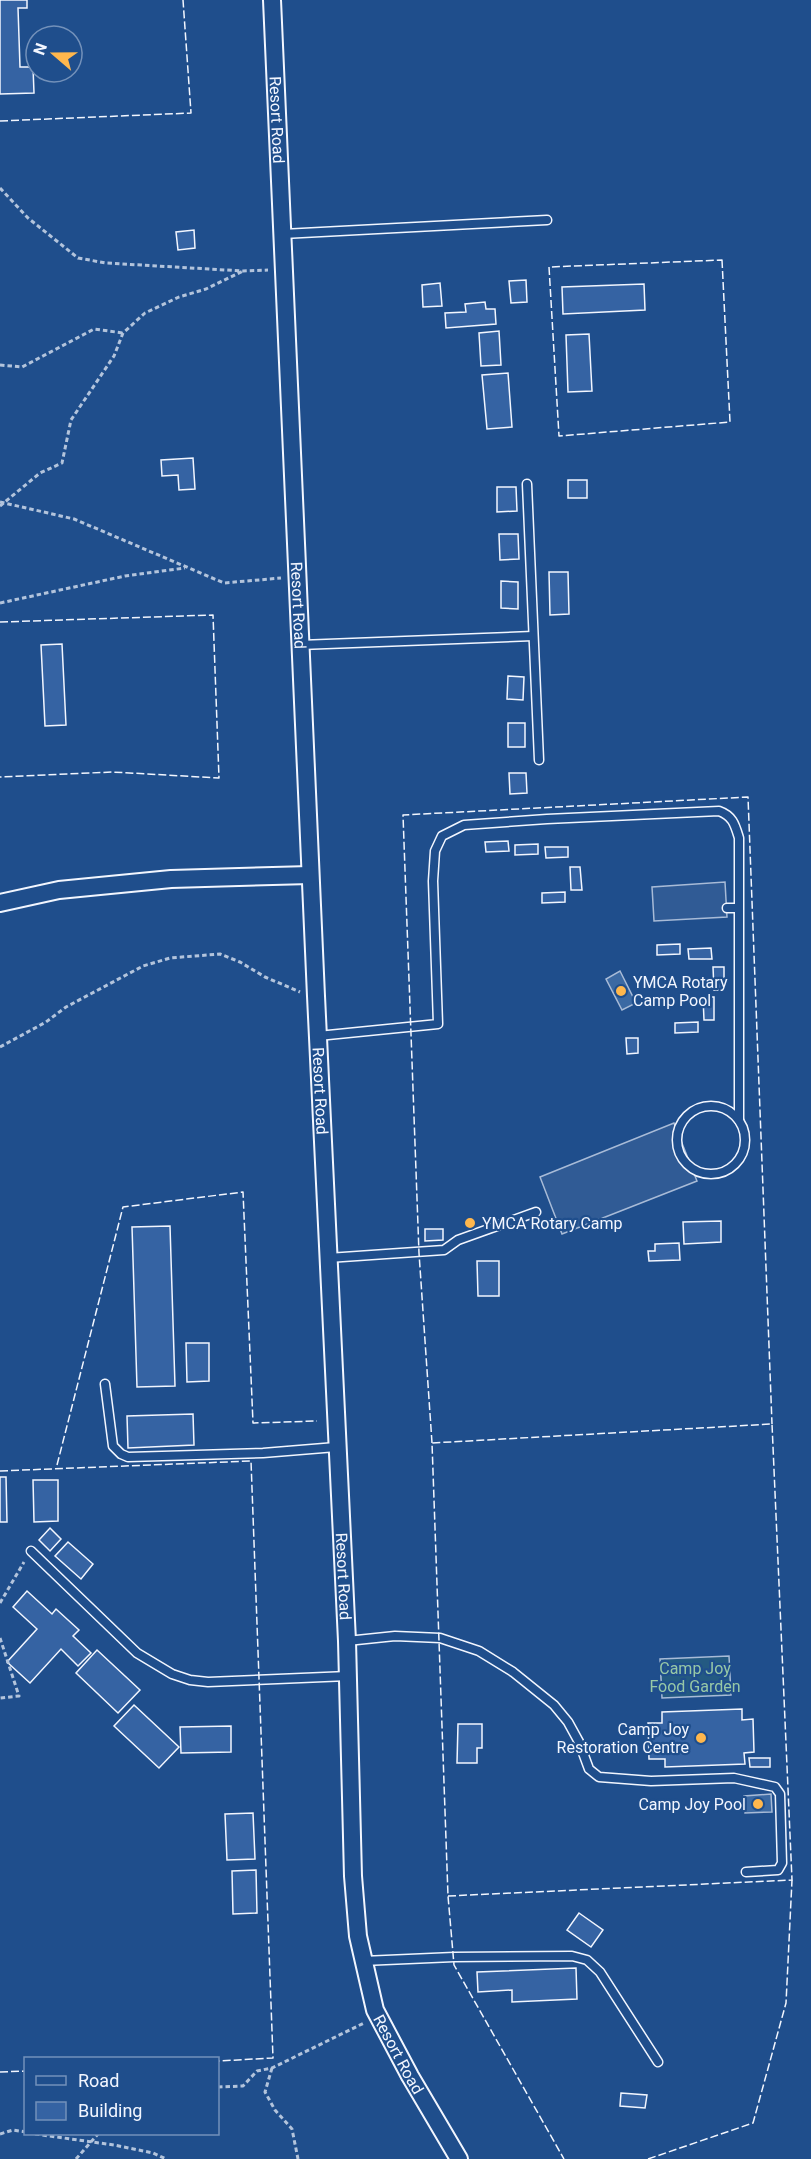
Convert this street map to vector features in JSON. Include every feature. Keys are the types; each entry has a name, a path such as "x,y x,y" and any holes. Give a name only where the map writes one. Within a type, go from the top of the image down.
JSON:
{"street":[{"name":"Resort Road","path":"272,0 315,996 347,1641 352,1876 358,1936 375,2010 410,2076 459,2159"},
{"path":"0,903 59,890 171,879 310,875"}],"lane":[{"path":"283,234 547,220"},
{"path":"527,484 539,760"},
{"path":"300,645 533,636"},
{"path":"318,1036 438,1024 433,881 435,851 442,836 464,825 719,811 733,820 739,838 739,1120 744,1129 744,1147 741,1156 728,1169 711,1174 693,1168 684,1159 678,1147 678,1134 683,1122 692,1112 704,1106 717,1106 730,1111 739,1120"},
{"path":"727,908 738,908"},
{"path":"328,1258 444,1250 458,1240 536,1212"},
{"path":"105,1384 113,1446 128,1457 263,1453 336,1447"},
{"path":"31,1551 138,1653 172,1674 190,1680 208,1682 348,1676"},
{"path":"347,1641 395,1636 440,1638 479,1651 513,1672 554,1705 568,1722 579,1742 589,1769 599,1777 651,1781 734,1778 775,1787 780,1794 782,1863 778,1870 746,1872"},
{"path":"363,1961 454,1957 572,1956 587,1960 600,1972 658,2062"}],"path":[{"path":"0,188 28,218 78,258 106,263 243,272 284,269"},
{"path":"0,506 2,502 40,473 62,463 71,420 114,356 123,333 145,313 243,272"},
{"path":"0,365 22,367 94,329 123,333"},
{"path":"2,502 74,519 224,583 297,577"},
{"path":"0,603 125,576 186,568"},
{"path":"0,1047 46,1022 66,1007 143,966 170,958 220,954 286,987 315,996"},
{"path":"0,1603 31,1551"},
{"path":"0,1638 19,1696 0,1698"},
{"path":"219,2087 243,2086 257,2072 272,2068 317,2044 362,2026 375,2010"},
{"path":"272,2068 266,2092 275,2110 292,2128 298,2159"},
{"path":"0,2134 13,2130 24,2132"},
{"path":"47,2135 153,2153 165,2159"},
{"path":"76,2159 96,2135"}],"green space":[{"name":"Camp Joy Food Garden","path":"729,1656 731,1695 662,1698 660,1659"}],"shaded area":[{"path":"725,882 727,917 654,921 652,887"},
{"name":"YMCA Rotary Camp Pool","path":"620,971 636,1003 622,1010 606,979"},
{"path":"674,1123 697,1181 562,1234 540,1177"},
{"name":"Camp Joy Pool","path":"771,1794 772,1812 745,1813 744,1796"}],"building":[{"path":"0,0 27,0 27,8 18,8 20,67 24,67 24,84 34,84 34,93 0,94"},
{"path":"194,230 195,248 178,250 176,232"},
{"path":"526,280 527,302 511,303 509,281"},
{"path":"440,283 442,306 423,307 422,285"},
{"path":"644,284 645,310 563,314 562,287"},
{"path":"485,302 486,309 495,309 496,324 446,328 445,313 466,312 465,304"},
{"path":"499,331 501,365 481,366 479,333"},
{"path":"589,334 592,391 568,392 566,335"},
{"path":"508,373 512,427 487,429 482,375"},
{"path":"193,458 195,489 179,490 178,475 162,476 161,460"},
{"path":"568,480 587,480 587,498 568,498"},
{"path":"497,487 516,487 517,511 497,512"},
{"path":"499,534 518,534 519,559 500,560"},
{"path":"549,572 568,572 569,614 550,615"},
{"path":"501,581 518,582 518,609 501,608"},
{"path":"62,644 66,725 45,726 41,645"},
{"path":"508,676 524,677 523,700 507,699"},
{"path":"508,723 525,723 525,747 508,747"},
{"path":"509,773 526,773 527,793 510,794"},
{"path":"508,841 509,851 486,852 485,842"},
{"path":"538,844 538,854 515,855 515,845"},
{"path":"545,847 568,847 568,857 546,858"},
{"path":"570,867 580,867 582,890 571,890"},
{"path":"565,892 565,902 542,903 542,893"},
{"path":"680,944 680,954 657,955 657,945"},
{"path":"711,948 712,959 689,959 688,949"},
{"path":"713,967 724,967 724,990 714,990"},
{"path":"703,997 714,997 714,1020 704,1020"},
{"path":"698,1022 698,1032 675,1033 675,1023"},
{"path":"626,1038 638,1038 638,1053 627,1054"},
{"path":"721,1221 721,1242 684,1244 683,1222"},
{"path":"170,1226 175,1386 137,1387 132,1227"},
{"path":"425,1229 443,1229 443,1240 425,1241"},
{"path":"679,1243 680,1260 649,1261 648,1251 655,1251 655,1244"},
{"path":"477,1261 499,1261 499,1296 478,1296"},
{"path":"186,1343 209,1343 209,1381 187,1382"},
{"path":"193,1414 194,1445 128,1448 127,1416"},
{"path":"0,1477 6,1477 7,1522 0,1522"},
{"path":"33,1480 58,1480 58,1521 34,1522"},
{"path":"50,1528 61,1539 50,1551 39,1540"},
{"path":"68,1542 93,1564 81,1579 55,1556"},
{"path":"27,1591 52,1614 56,1609 79,1630 73,1636 91,1653 78,1666 61,1649 30,1683 7,1662 37,1629 13,1607"},
{"path":"97,1650 140,1690 118,1713 76,1673"},
{"path":"134,1705 179,1747 159,1768 114,1726"},
{"name":"Camp Joy Restoration Centre","path":"742,1709 742,1720 753,1719 754,1752 744,1753 745,1764 665,1767 665,1759 649,1759 648,1723 662,1723 662,1712"},
{"path":"458,1724 482,1724 482,1748 477,1748 477,1763 457,1763"},
{"path":"231,1726 231,1752 181,1753 180,1727"},
{"path":"749,1758 770,1758 770,1767 750,1767"},
{"path":"253,1813 255,1859 227,1860 225,1814"},
{"path":"256,1870 257,1913 233,1914 232,1871"},
{"path":"579,1913 603,1930 591,1947 567,1930"},
{"path":"576,1968 577,1999 512,2002 512,1990 478,1992 477,1972"},
{"path":"621,2093 647,2095 645,2108 620,2106"}],"fence":[{"path":"0,121 191,113 183,0"},
{"path":"722,260 730,422 559,436 549,267 722,260"},
{"path":"0,622 213,615 219,778 112,772 0,777"},
{"path":"432,1443 419,1253 403,815 748,797 772,1424"},
{"path":"57,1465 123,1207 243,1192 253,1423 317,1421"},
{"path":"448,1896 792,1880 772,1424 432,1443 448,1896 454,1965 564,2159"},
{"path":"0,1471 251,1461 273,2058 219,2061"},
{"path":"648,2159 753,2123 786,2003 792,1880"},
{"path":"0,2072 24,2071"}],"place":[{"name":"YMCA Rotary Camp Pool","path":"621,991"},
{"name":"YMCA Rotary Camp","path":"470,1223"},
{"name":"Camp Joy Restoration Centre","path":"701,1738"},
{"name":"Camp Joy Pool","path":"758,1804"}]}
